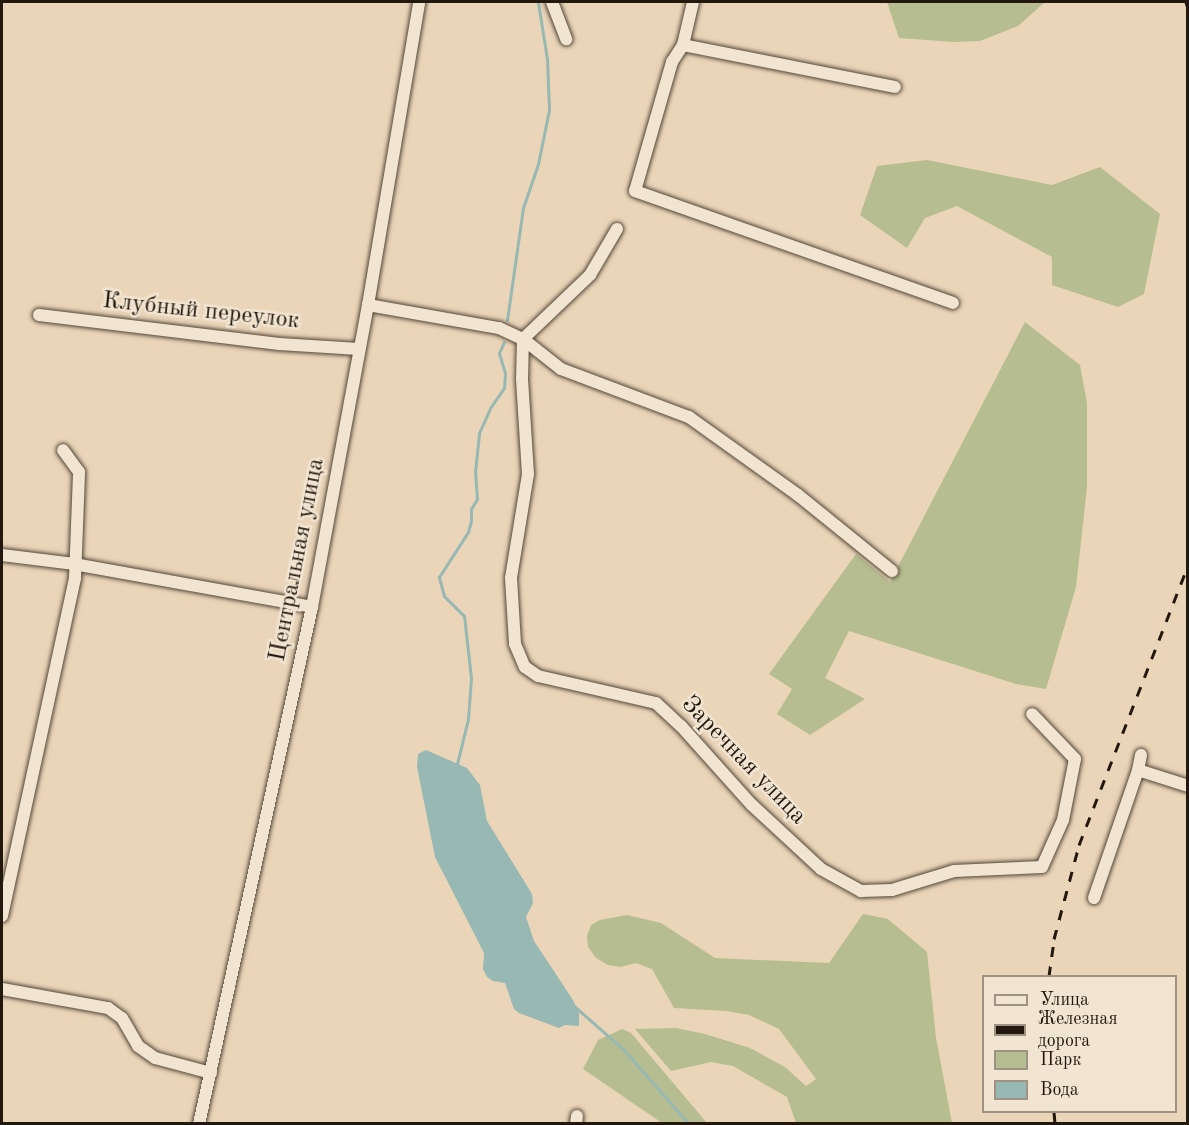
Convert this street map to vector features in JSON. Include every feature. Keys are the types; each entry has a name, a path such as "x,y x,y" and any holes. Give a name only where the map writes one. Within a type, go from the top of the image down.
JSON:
{"street":[{"name":"Центральная улица","path":"199,1124 312,607 368,304 419,2"},
{"path":"552,2 566,39"},
{"path":"693,2 683,45 672,62 635,191 953,303"},
{"path":"683,45 895,87"},
{"path":"523,339 590,275 618,229"},
{"path":"368,304 500,328 523,339 561,369 689,417 798,495 892,571"},
{"name":"Клубный переулок","path":"39,315 279,344 359,350"},
{"name":"Заречная улица","path":"523,339 522,379 528,474 511,578 517,653 530,671 538,676 656,703 681,726 752,805 821,869 861,891 892,890 954,871 1042,867 1066,810 1075,759 1032,714"},
{"path":"2,916 75,578 79,472 63,450"},
{"path":"2,555 74,564 312,607"},
{"path":"1094,898 1138,770 1141,755"},
{"path":"1138,770 1188,786"},
{"path":"2,989 108,1008 123,1018 138,1046 155,1058 211,1073"}],"green space":[{"path":"887,2 1045,2 1018,26 980,41 954,42 899,38"},
{"path":"927,160 1052,185 1100,167 1160,214 1144,294 1118,307 1052,285 1052,257 957,206 925,218 907,248 860,215 877,166"},
{"path":"1025,322 1080,365 1087,403 1087,487 1076,587 1046,689 1016,684 849,631 825,678 865,699 810,735 777,714 792,689 769,674 856,554 890,582"},
{"path":"863,914 888,919 927,952 936,1038 952,1123 796,1123 787,1097 733,1066 711,1062 671,1071 635,1029 676,1028 705,1034 750,1048 785,1067 806,1086 816,1079 779,1029 749,1015 726,1011 674,1008 652,969 636,963 621,967 608,965 596,958 588,947 587,936 591,925 600,920 627,915 661,923 715,958 829,963"},
{"path":"622,1029 631,1033 707,1123 662,1123 583,1069 598,1040"}],"water":[{"path":"426,750 467,768 480,785 487,821 532,894 533,903 526,917 534,941 573,1000 579,1013 579,1026 565,1025 559,1028 519,1013 514,1009 505,983 493,981 487,977 483,969 484,953 435,857 417,767 418,754"}],"waterway":[{"path":"507,320 523,208 538,164 549,110 547,59 538,2"},
{"path":"457,764 468,719 471,678 464,616 444,596 439,577 468,532 471,509 477,499 475,472 479,433 490,408 504,388 505,373 499,353 504,342"},
{"path":"574,1006 623,1049 689,1124"}],"railway":[{"path":"1186,2 1188,8"},
{"path":"1049,975 1054,939 1079,845 1188,566"},
{"path":"1054,1113 1055,1124"}]}
